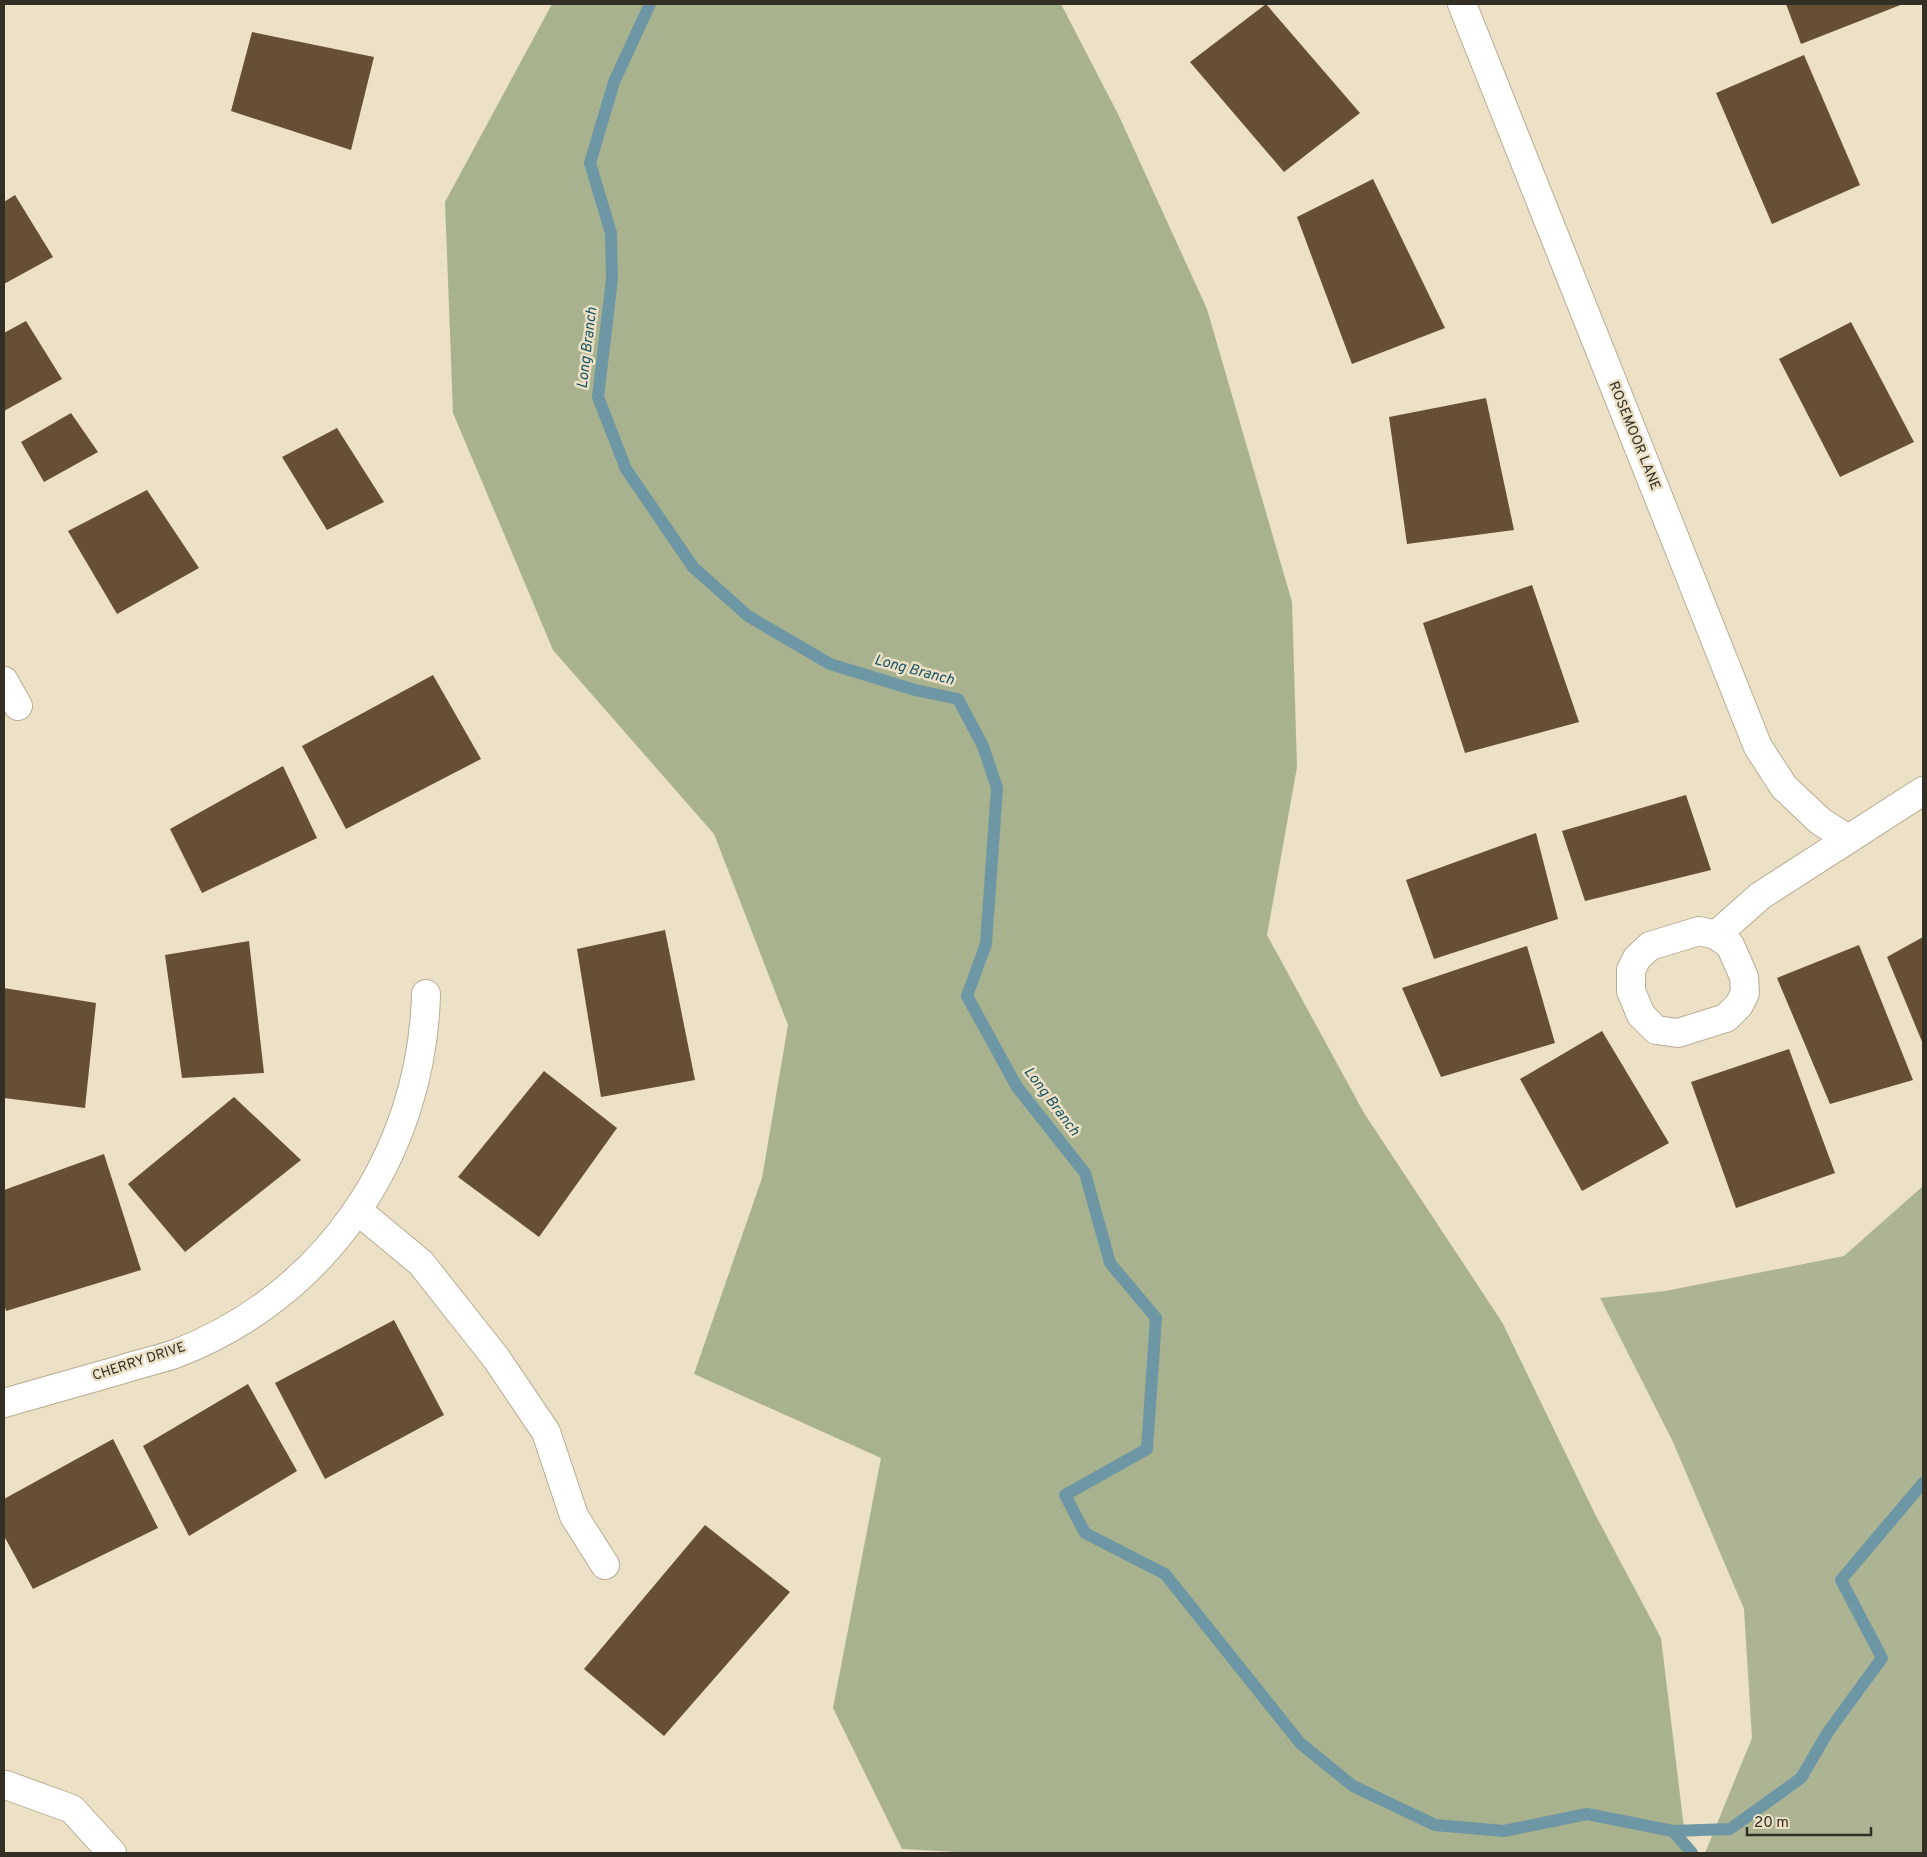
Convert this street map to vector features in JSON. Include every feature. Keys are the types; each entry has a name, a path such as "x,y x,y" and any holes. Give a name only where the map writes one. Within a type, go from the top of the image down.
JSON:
{"street":[{"name":"ROSEMOOR LANE","path":"1462,4 1758,747 1784,787 1820,821 1848,839"},
{"path":"4,681 18,706"},
{"path":"1716,935 1760,896 1923,791"},
{"name":"CHERRY DRIVE","path":"4,1403 174,1354 232,1327 284,1291 330,1247 366,1199 394,1144 414,1084 425,1016 426,994"},
{"path":"357,1210 421,1263 496,1358 546,1432 574,1516 605,1565"},
{"path":"4,1786 6,1785 72,1809 112,1853"}],"green space":[{"path":"552,4 1061,4 1118,114 1207,309 1292,602 1297,767 1267,935 1364,1113 1502,1322 1595,1514 1661,1638 1687,1853 974,1853 902,1849 833,1708 881,1458 694,1374 762,1178 788,1025 714,834 553,650 453,413 445,202"},
{"path":"1923,1186 1923,1853 1705,1853 1752,1738 1744,1609 1673,1442 1600,1298 1665,1291 1844,1256"}],"building":[{"path":"1266,4 1360,113 1284,172 1190,62"},
{"path":"1786,4 1903,4 1801,44"},
{"path":"252,32 374,57 351,150 231,111"},
{"path":"1804,55 1860,185 1772,224 1716,93"},
{"path":"1373,179 1445,328 1352,364 1297,217"},
{"path":"15,195 53,257 4,284 4,202"},
{"path":"26,321 62,379 4,411 4,333"},
{"path":"1851,322 1914,442 1840,477 1779,359"},
{"path":"1486,398 1514,530 1407,544 1389,417"},
{"path":"71,413 98,452 44,482 21,442"},
{"path":"337,428 384,502 327,530 282,457"},
{"path":"147,490 199,568 117,614 68,531"},
{"path":"1532,585 1579,722 1465,753 1423,623"},
{"path":"433,675 481,759 346,829 302,746"},
{"path":"283,766 317,838 202,893 170,829"},
{"path":"1686,795 1711,870 1585,901 1562,831"},
{"path":"1536,833 1558,919 1434,959 1406,880"},
{"path":"665,930 695,1080 601,1097 577,949"},
{"path":"1923,937 1923,1044 1887,957"},
{"path":"249,941 264,1073 182,1078 165,955"},
{"path":"1859,945 1913,1080 1830,1104 1777,978"},
{"path":"1527,946 1555,1043 1441,1077 1402,988"},
{"path":"4,988 96,1003 85,1108 4,1098"},
{"path":"1602,1031 1669,1143 1582,1191 1520,1079"},
{"path":"1789,1049 1835,1173 1736,1208 1691,1082"},
{"path":"544,1071 617,1128 539,1237 458,1177"},
{"path":"234,1097 301,1160 185,1252 128,1184"},
{"path":"104,1154 141,1270 6,1311 4,1303 4,1190"},
{"path":"394,1320 444,1415 325,1479 275,1383"},
{"path":"248,1384 297,1471 189,1536 143,1446"},
{"path":"113,1439 158,1528 33,1589 4,1536 4,1499"},
{"path":"705,1525 790,1592 664,1736 584,1669"}],"waterway":[{"name":"Long Branch","path":"650,4 614,82 590,163 611,233 612,279 598,397 626,469 693,567 748,616 830,664 915,690 958,699 983,746 997,788 986,944 967,996 1017,1087 1085,1173 1110,1263 1156,1318 1147,1449 1065,1495 1085,1533 1165,1574 1300,1743 1353,1786 1435,1825 1504,1831 1587,1814 1673,1831 1730,1829 1801,1778 1828,1732 1882,1658 1841,1580 1923,1483"},
{"path":"1673,1831 1692,1853"}]}
